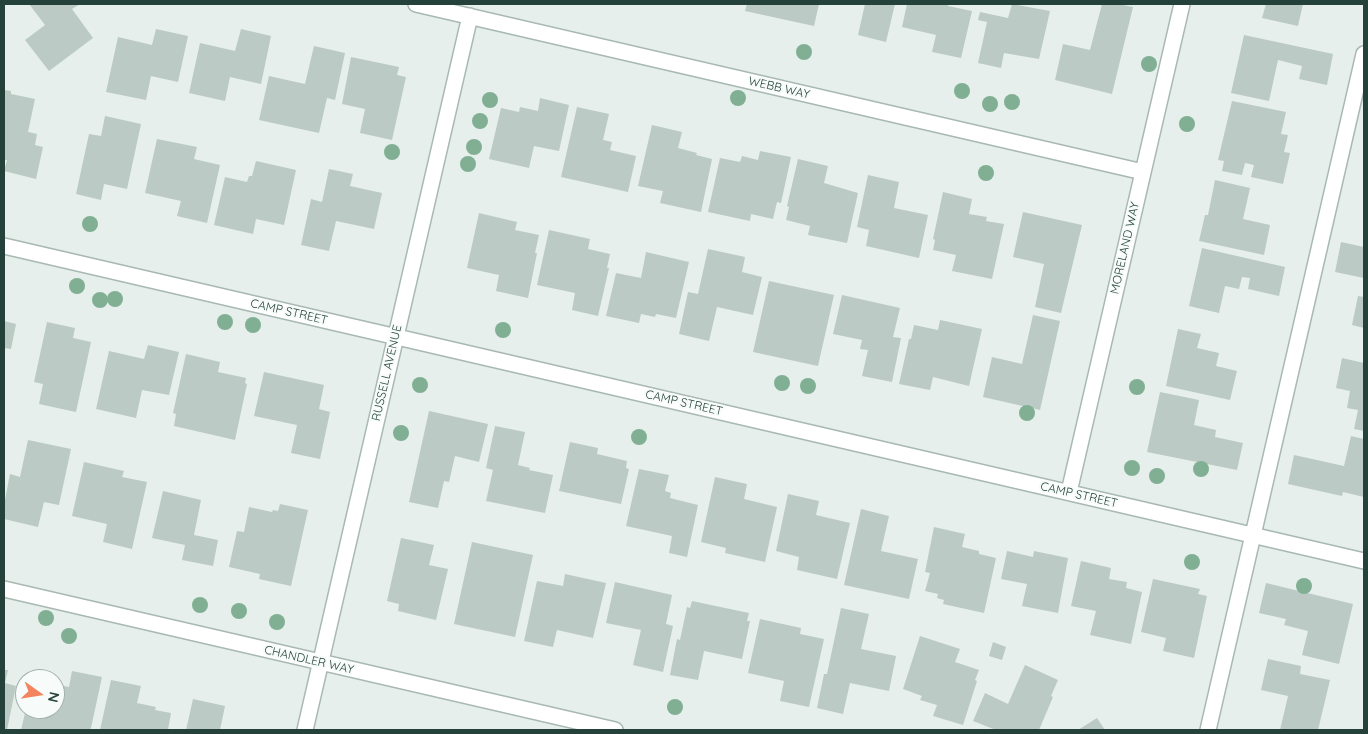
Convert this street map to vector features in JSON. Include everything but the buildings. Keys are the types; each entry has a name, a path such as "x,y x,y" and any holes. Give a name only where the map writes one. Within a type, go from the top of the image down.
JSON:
{"street":[{"name":"WEBB WAY","path":"416,4 1143,172"},
{"name":"MORELAND WAY","path":"1069,492 1182,4"},
{"name":"RUSSELL AVENUE","path":"305,730 470,16"},
{"path":"1208,730 1364,54"},
{"name":"CAMP STREET","path":"4,246 1364,561"},
{"name":"CHANDLER WAY","path":"4,589 614,730"}]}
